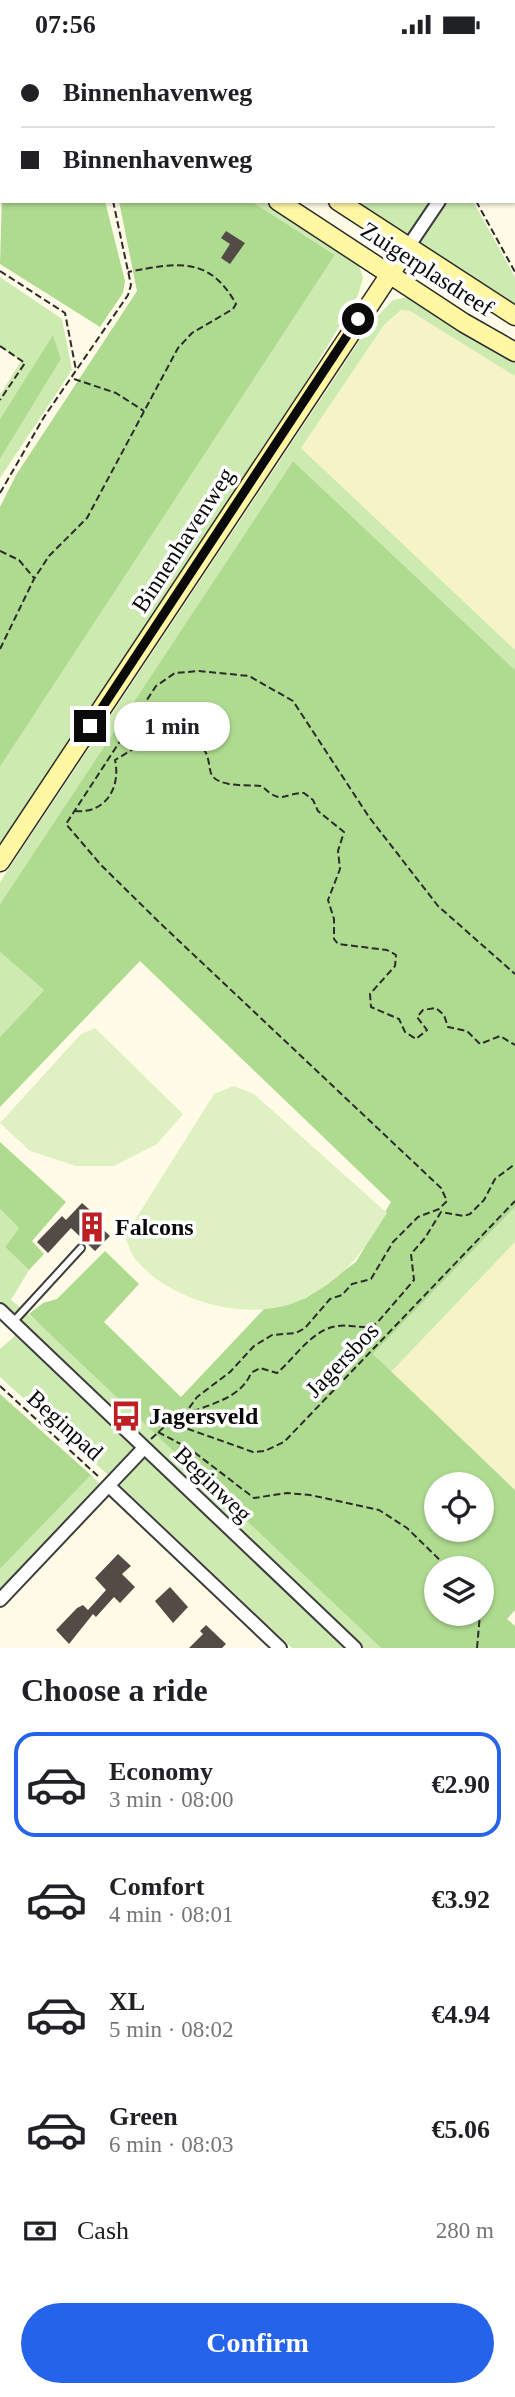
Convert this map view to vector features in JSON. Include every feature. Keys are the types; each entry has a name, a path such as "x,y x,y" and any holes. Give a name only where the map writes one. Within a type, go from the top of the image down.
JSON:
{"street":[{"name":"Zuigerplasdreef","path":"281,203 388,274 515,352"},
{"name":"Zuigerplasdreef","path":"341,203 515,316"},
{"name":"Zuigerplasdreef","path":"408,247 438,203"},
{"name":"Binnenhavenweg","path":"0,862 408,247"},
{"name":"Beginweg","path":"0,1310 355,1648"},
{"path":"0,1599 144,1448"},
{"path":"109,1486 280,1648"}],"lane":[{"path":"14,1321 81,1248"}],"path":[{"path":"0,493 44,417 128,295 131,285 113,203"},
{"path":"477,203 515,272"},
{"path":"0,649 34,579 49,556 87,518 178,348 192,333 233,309 236,304 226,285 206,269 191,265 162,266 128,272"},
{"path":"0,271 65,313 76,370"},
{"path":"0,346 25,363 0,401"},
{"path":"72,379 116,393 145,412"},
{"path":"0,551 19,560 34,579"},
{"path":"182,1415 233,1395 248,1380 251,1373 260,1368 277,1373 293,1355 328,1329 339,1326 369,1327 377,1322 414,1280 411,1254 425,1238 447,1201 441,1188 161,924 78,840 66,824 156,686 175,673 198,671 249,676 293,701 369,817 438,906 515,974"},
{"path":"74,811 94,808 111,796 116,781 115,760 135,748 148,732 156,728 171,731 188,726 196,742 204,750 208,770 213,777 232,785 262,786 274,797 285,799 304,793 313,800 318,811 344,832 338,851 340,869 328,899 334,919 334,939 338,944 387,950 396,955 395,966 370,994 370,1007 399,1019 405,1032 416,1039 427,1030 417,1017 423,1010 436,1008 444,1015 448,1027 467,1031 481,1044 500,1036 515,1045"},
{"path":"435,1556 388,1514 310,1495 288,1493 254,1498 190,1449 158,1431 177,1425 197,1397 230,1372 254,1346 272,1335 296,1333 305,1328 330,1299 342,1295 352,1284 371,1279 393,1242 404,1235 418,1217 440,1211 464,1216 470,1214 484,1200 495,1179 515,1164"},
{"name":"Jagersbos","path":"177,1425 253,1452 265,1451 284,1441 515,1201"},
{"name":"Beginpad","path":"0,1387 109,1486"},
{"path":"477,1648 479,1626"}],"shaded area":[{"path":"402,310 410,311 515,376 515,650 301,448 384,325"},
{"path":"515,1242 515,1490 391,1372"}],"green space":[{"path":"2,203 106,203 125,281 123,293 100,327 0,264"},
{"path":"119,203 254,203 335,255 0,767 0,507 16,475 137,291"},
{"path":"254,203 272,203 346,253 359,265 363,278 358,295 286,415 0,850 0,767 335,255"},
{"path":"355,203 474,203 515,277 515,311"},
{"path":"0,277 62,319 72,370 0,478 0,459 61,359 53,336 0,419 0,395 21,361 0,347"},
{"path":"409,297 515,358 515,376 410,311 401,310 384,325 301,448 515,650 515,670 293,461 0,904 0,882 372,322 393,300"},
{"path":"53,335 61,359 0,459 0,419"},
{"path":"293,461 515,670 515,1207 373,1354 515,1490 515,1610 507,1619 515,1626 515,1648 381,1648 29,1314 43,1303 57,1299 105,1251 139,1284 104,1322 181,1397 264,1309 306,1298 356,1262 391,1202 140,961 0,1107 0,1037 44,990 0,952 0,904"},
{"path":"0,952 44,990 0,1037"},
{"path":"95,1028 183,1114 157,1144 114,1166 76,1166 30,1151 0,1123 81,1034"},
{"path":"234,1086 254,1094 387,1213 344,1271 321,1289 286,1305 240,1309 193,1298 152,1275 134,1258 125,1236 214,1094"},
{"path":"0,1142 66,1202 32,1241 44,1254 29,1270 5,1247 19,1228 0,1209"},
{"path":"515,1207 515,1242 391,1372 373,1354"},
{"path":"0,1209 19,1228 5,1247 29,1270 11,1300 59,1340 381,1648 363,1648 81,1377 0,1305"},
{"path":"16,1335 135,1447 108,1475 0,1377 0,1349"},
{"path":"0,1394 91,1475 0,1569"},
{"path":"145,1457 346,1648 292,1648 120,1485"},
{"path":"91,1475 100,1484 0,1590 0,1569"}],"building":[{"path":"226,231 245,243 230,264 221,258 230,244 221,238"},
{"path":"82,1203 98,1217 98,1225 110,1236 95,1251 71,1228 48,1253 37,1242 62,1216 66,1220"},
{"path":"118,1554 131,1566 122,1574 135,1587 120,1603 114,1597 96,1617 93,1614 69,1644 56,1630 77,1608 83,1605 88,1610 106,1590 95,1578"},
{"path":"170,1587 188,1607 173,1623 155,1601"},
{"path":"206,1625 226,1644 222,1648 189,1648 203,1634 200,1631"}],"place":[{"name":"Falcons","path":"92,1227"},
{"name":"Jagersveld","path":"126,1416"}],"route":[{"path":"90,726 358,319"}]}
